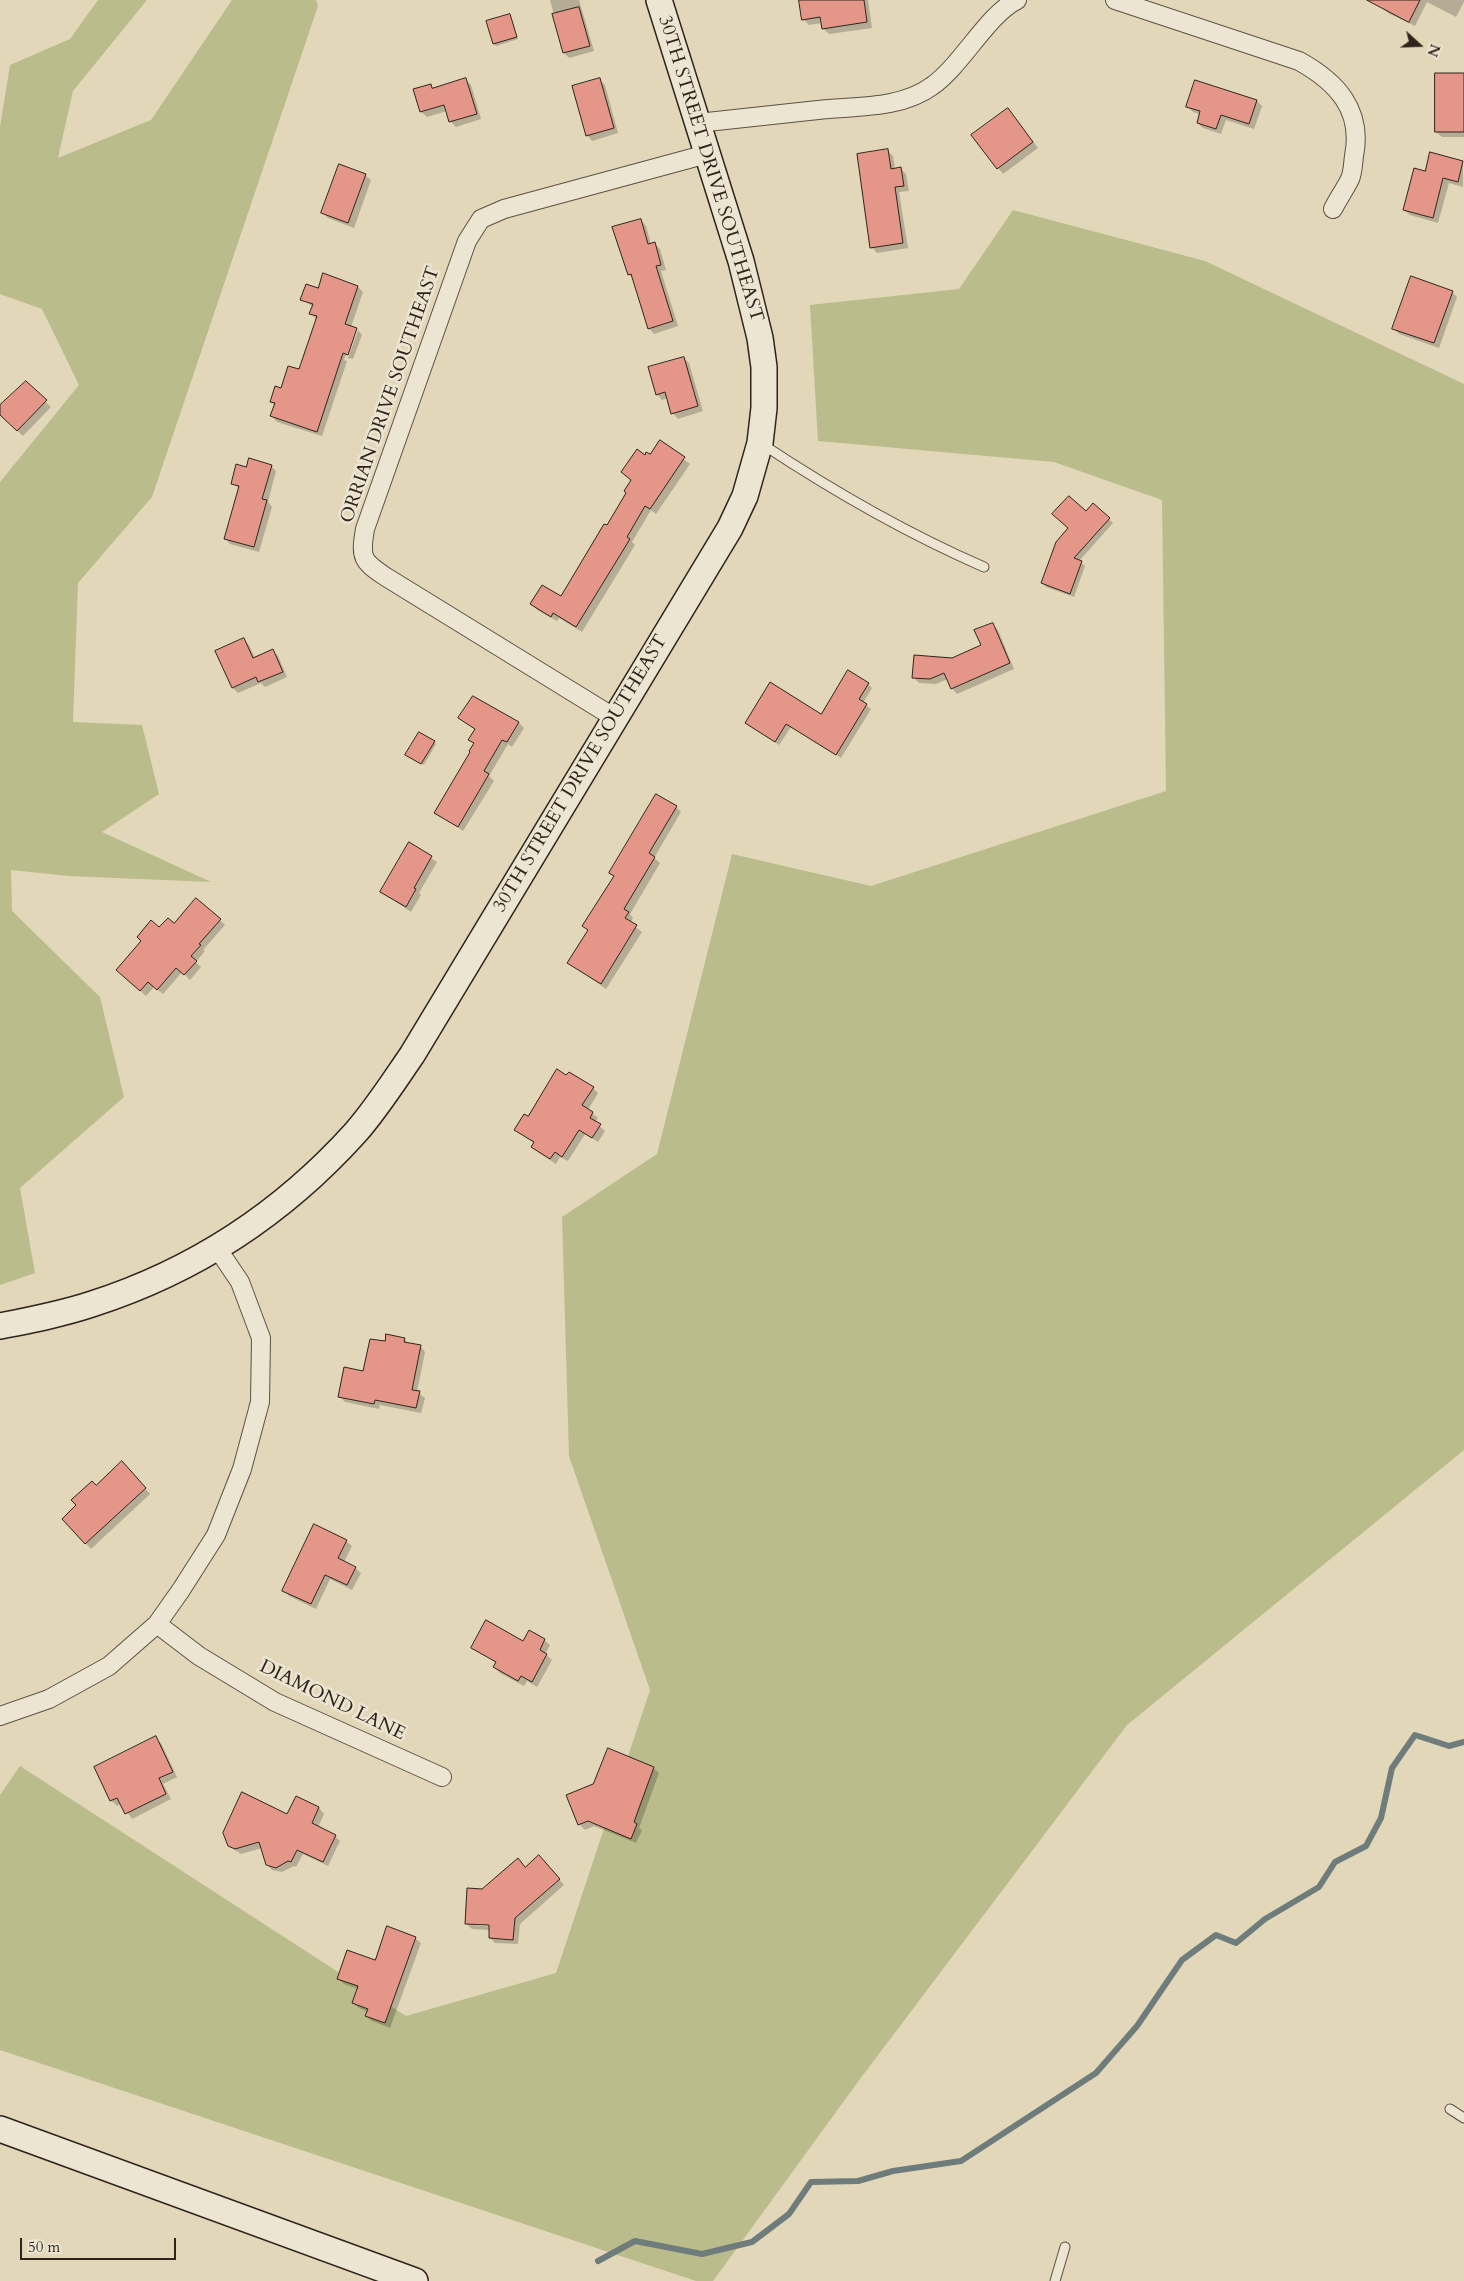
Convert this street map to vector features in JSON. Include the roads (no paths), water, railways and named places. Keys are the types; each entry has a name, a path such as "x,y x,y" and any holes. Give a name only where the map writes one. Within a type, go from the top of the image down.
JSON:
{"main road":[{"name":"30TH STREET DRIVE SOUTHEAST","path":"0,1326 92,1304 177,1271 245,1231 310,1178 357,1131 384,1097 412,1055 730,528 745,496 760,443 764,408 764,367 760,338 741,261 659,0"},
{"path":"0,2128 415,2281"}],"street":[{"path":"698,123 900,101 932,86 966,53 993,20 1009,4 1017,0"},
{"path":"1115,0 1299,61 1319,72 1339,90 1353,114 1357,144 1350,178 1333,209"},
{"name":"ORRIAN DRIVE SOUTHEAST","path":"615,718 369,566 361,551 365,530 464,250 480,219 504,209 707,154"},
{"path":"0,1716 49,1699 109,1666 157,1624 216,1535 242,1469 260,1402 260,1338 240,1282 217,1248"},
{"name":"DIAMOND LANE","path":"157,1624 199,1656 275,1702 442,1776"}],"lane":[{"path":"760,443 861,505 936,546 984,567"},
{"path":"1450,2109 1464,2118"},
{"path":"1055,2281 1065,2247"}],"waterway":[{"path":"598,2261 635,2241 702,2254 752,2242 789,2214 811,2182 858,2181 893,2171 961,2161 1096,2073 1137,2026 1182,1960 1216,1935 1236,1943 1265,1919 1319,1887 1335,1862 1366,1846 1381,1818 1392,1768 1415,1735 1449,1746 1464,1742"}]}
